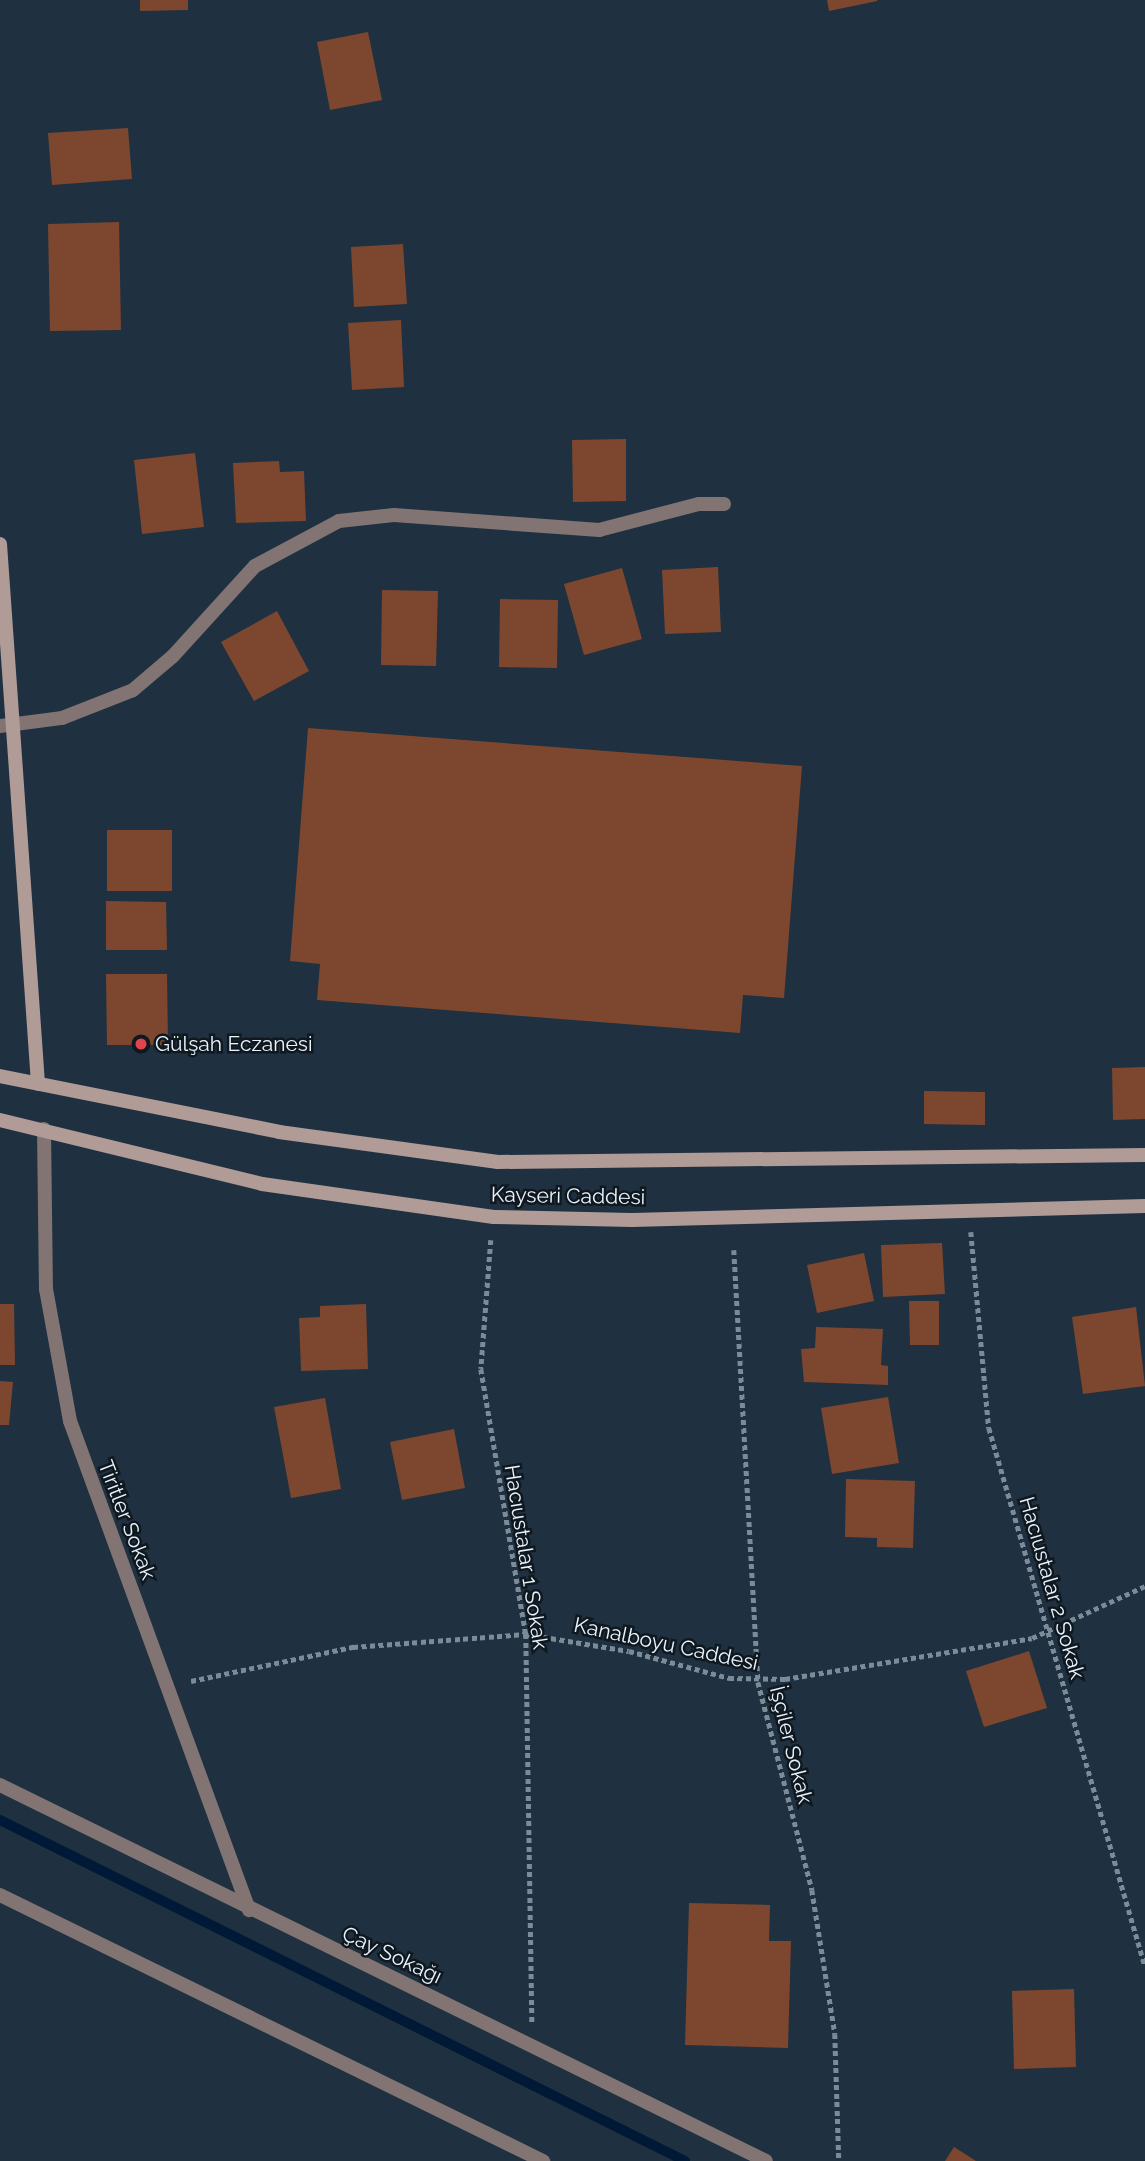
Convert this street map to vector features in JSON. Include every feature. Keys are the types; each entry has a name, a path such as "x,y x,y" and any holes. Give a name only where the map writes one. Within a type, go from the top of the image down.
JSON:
{"main road":[{"path":"0,544 5,727 38,1084"},
{"name":"Kayseri Caddesi","path":"0,1076 279,1132 498,1162 1145,1155"},
{"name":"Kayseri Caddesi","path":"0,1120 262,1184 494,1217 632,1220 1145,1206"}],"street":[{"path":"5,727 102,706 132,690 173,656 256,566 339,521 394,515 599,530 699,504 724,504"},
{"name":"Tiritler Sokak","path":"44,1129 46,1289 62,1387 97,1505 169,1686 249,1910"},
{"name":"Çay Sokağı","path":"0,1785 249,1910 691,2120 766,2161"},
{"path":"0,1895 543,2161"}],"path":[{"name":"Hacıustalar 2 Sokak","path":"970,1210 989,1428 1145,1966"},
{"name":"Hacıustalar 1 Sokak","path":"494,1217 481,1369 526,1634 532,2029"},
{"name":"İşçiler Sokak","path":"734,1250 758,1682 812,1890 835,2034 839,2161"},
{"name":"Kanalboyu Caddesi","path":"169,1686 301,1654 526,1634 567,1638 758,1682 996,1644 1048,1630 1145,1586"}],"building":[{"path":"140,0 188,0 188,10 140,11"},
{"path":"827,0 877,0 877,1 829,11"},
{"path":"368,32 382,100 330,110 317,42"},
{"path":"128,128 132,179 52,185 48,133"},
{"path":"119,222 121,330 50,331 48,224"},
{"path":"403,244 407,304 354,307 351,247"},
{"path":"401,320 404,387 352,390 348,323"},
{"path":"626,439 626,501 573,502 572,440"},
{"path":"195,453 204,527 142,534 134,460"},
{"path":"279,461 280,472 304,471 306,521 236,523 233,463"},
{"path":"718,567 721,632 665,634 662,570"},
{"path":"622,568 642,639 584,655 564,584"},
{"path":"382,590 438,591 436,666 381,665"},
{"path":"500,599 558,600 557,668 499,667"},
{"path":"277,611 309,671 254,701 221,642"},
{"path":"308,728 802,766 784,998 743,995 740,1033 317,1000 320,964 290,961"},
{"path":"107,830 172,830 172,891 107,891"},
{"path":"106,901 166,902 167,950 106,950"},
{"path":"106,974 167,974 168,1045 107,1045"},
{"path":"1145,1067 1145,1119 1113,1120 1112,1068"},
{"path":"924,1091 985,1092 985,1125 924,1124"},
{"path":"942,1243 945,1294 883,1297 881,1245"},
{"path":"864,1253 874,1301 817,1313 807,1265"},
{"path":"909,1301 939,1301 939,1345 910,1345"},
{"path":"0,1304 14,1304 15,1365 0,1365"},
{"path":"366,1304 368,1369 301,1371 299,1318 320,1317 320,1306"},
{"path":"1136,1307 1145,1386 1083,1394 1072,1317"},
{"path":"816,1327 883,1329 881,1365 888,1366 888,1385 804,1382 801,1349 815,1348"},
{"path":"0,1381 13,1382 9,1425 0,1425"},
{"path":"888,1397 899,1463 832,1474 821,1408"},
{"path":"325,1398 341,1489 291,1498 274,1407"},
{"path":"454,1429 465,1488 402,1500 390,1442"},
{"path":"846,1479 915,1481 913,1548 877,1547 877,1538 845,1537"},
{"path":"1029,1651 1047,1708 984,1727 966,1671"},
{"path":"689,1903 770,1905 769,1941 791,1941 788,2048 685,2045"},
{"path":"1074,1989 1076,2067 1014,2069 1012,1991"},
{"path":"954,2147 976,2161 945,2161"}],"waterway":[{"path":"0,1820 685,2161"}],"place":[{"name":"Gülşah Eczanesi","path":"141,1044"}]}
